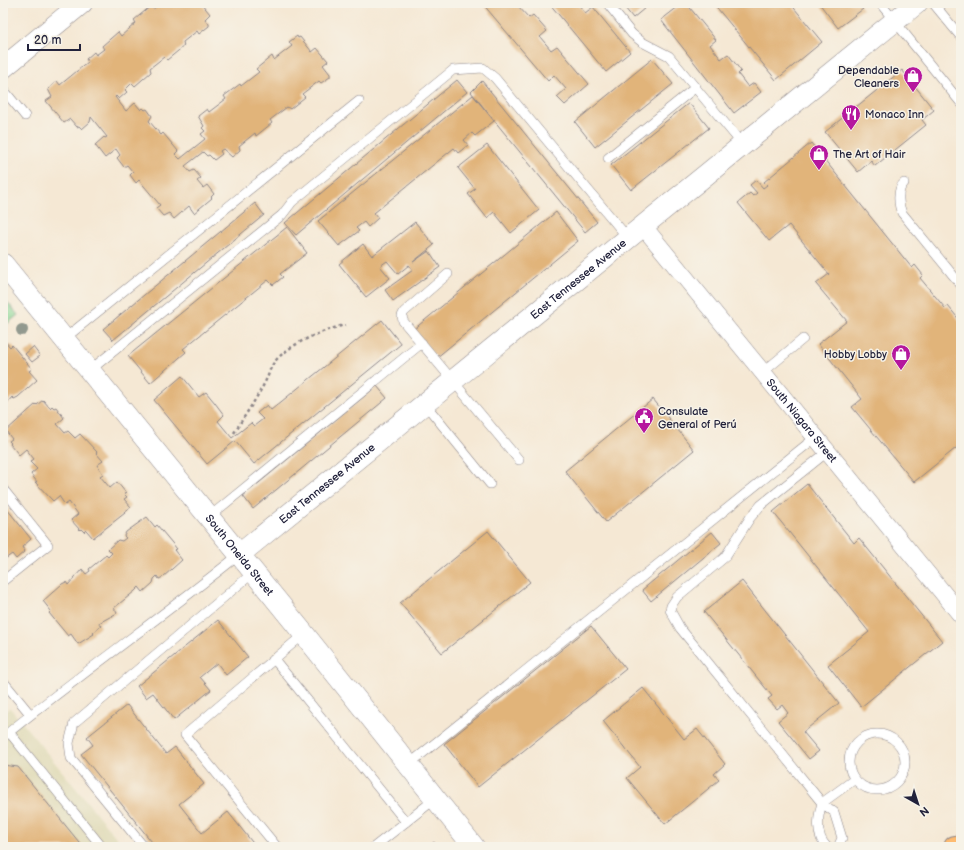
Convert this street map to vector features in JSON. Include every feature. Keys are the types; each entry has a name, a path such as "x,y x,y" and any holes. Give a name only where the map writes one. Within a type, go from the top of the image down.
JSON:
{"main road":[{"path":"955,847 961,846"}],"street":[{"path":"3,68 82,3"},
{"name":"East Tennessee Avenue","path":"240,554 917,3"},
{"name":"South Niagara Street","path":"636,232 762,373 961,614"},
{"name":"South Oneida Street","path":"3,264 240,554 474,847"}],"lane":[{"path":"607,3 632,34 642,42 669,56 743,145"},
{"path":"880,3 961,103"},
{"path":"933,3 961,37"},
{"path":"89,371 282,215 292,202 453,70 483,68 496,78 636,232"},
{"path":"608,158 696,87"},
{"path":"3,89 25,116"},
{"path":"64,339 358,101"},
{"path":"904,183 900,189 900,206 902,212 961,285"},
{"path":"448,274 404,312 402,316 403,321 519,460"},
{"path":"762,373 803,340"},
{"path":"209,517 422,343"},
{"path":"425,404 490,484"},
{"path":"408,765 816,437"},
{"path":"827,452 761,505 750,518 725,557 677,597 670,610 680,628 822,803 836,816 842,838 838,847"},
{"path":"3,489 48,545 3,582"},
{"path":"102,847 6,735 30,714 240,554"},
{"path":"144,847 71,758 69,743 74,723 254,572"},
{"path":"277,847 185,735 304,634"},
{"path":"274,659 406,822"},
{"path":"3,681 30,714"},
{"path":"879,734 888,736 900,745 905,756 905,765 900,777 893,785 885,788 872,789 864,786 855,779 850,766 850,756 854,746 861,740 869,735 879,734"},
{"path":"827,847 824,843 818,823 822,803 855,779"},
{"path":"374,847 435,798"}],"path":[{"path":"234,433 267,379 273,364 289,349 308,338 328,329 345,325"}],"shaded area":[{"path":"10,708 124,847 3,847 3,714"}],"green space":[{"path":"3,297 18,315 3,327"}],"building":[{"path":"161,3 201,3 210,14 205,19 209,26 199,34 197,31 183,42 184,46 167,60 164,57 150,68 151,72 135,86 132,83 125,90 127,92 119,99 116,96 115,97 126,111 135,103 141,110 143,108 145,110 147,109 152,116 149,121 161,135 163,133 178,151 175,154 180,159 205,139 201,134 205,131 202,128 204,126 198,116 207,109 209,112 226,99 224,96 240,84 241,86 259,72 256,69 272,56 274,60 292,46 289,42 297,36 298,38 300,37 312,52 317,48 328,61 323,65 330,74 330,77 321,83 319,81 302,94 305,97 290,109 287,107 270,120 272,123 256,136 255,133 239,146 240,150 232,157 223,149 220,151 222,154 214,160 203,152 185,166 190,172 194,170 201,178 197,181 203,188 207,185 214,194 211,197 212,198 194,213 189,206 174,219 169,213 163,216 156,208 160,205 139,180 136,183 130,175 133,172 127,165 124,167 117,158 120,155 116,149 105,158 95,145 104,137 107,137 91,117 90,122 82,129 79,126 77,127 70,119 64,123 46,101 52,97 48,89 57,81 60,85 88,62 86,59 94,52 96,55 104,49 102,46 118,32 121,36 136,23 134,20 151,6 153,9"},
{"path":"482,3 519,3 517,5 529,18 533,15 547,31 540,37 551,50 557,46 589,84 565,105 557,97 566,89 554,75 548,81"},
{"path":"549,3 581,3 579,5 585,13 593,7 630,52 606,72"},
{"path":"621,3 651,3 633,18"},
{"path":"683,3 686,3 716,40 710,45 721,59 728,54 741,71 738,74 748,87 754,83 761,92 734,113 661,20"},
{"path":"713,3 790,3 822,42 776,80"},
{"path":"819,3 858,3 863,9 838,28"},
{"path":"652,59 673,84 595,147 575,122"},
{"path":"913,69 921,79 914,85 934,110 922,120 926,125 875,166 871,161 858,172 825,132 902,70 906,75"},
{"path":"457,80 467,92 296,235 285,223"},
{"path":"482,81 597,222 585,232 471,92"},
{"path":"473,95 494,121 475,136 472,133 464,140 468,145 458,153 454,148 374,213 378,218 368,227 364,222 356,228 359,231 339,246 318,221"},
{"path":"689,103 709,128 631,190 611,165"},
{"path":"811,143 912,268 915,265 923,275 920,278 945,308 948,306 961,322 961,444 914,482 852,407 862,399 818,344 847,321 816,284 829,274 789,225 769,241 738,203 750,193 753,196 757,193 750,185 756,180 763,188 767,185 764,182"},
{"path":"487,145 539,210 511,233 494,212 487,218 468,194 475,189 458,168"},
{"path":"255,203 264,215 113,340 103,329"},
{"path":"556,212 578,241 436,358 413,330"},
{"path":"415,222 434,245 413,262 429,251 440,267 393,301 385,290 413,270 409,265 398,274 387,261 380,266 390,278 366,297 339,264 363,244 372,256"},
{"path":"287,227 307,253 280,274 283,277 273,285 268,280 183,349 186,352 150,383 128,356"},
{"path":"382,320 401,344 254,464 235,441 207,464 154,400 182,376 199,397 206,392 215,403 224,415 218,421 232,438 251,423 254,426 263,419 257,413 267,405 271,410"},
{"path":"3,339 10,347 12,345 32,369 29,371 37,380 18,397 14,399 12,397 3,408"},
{"path":"33,347 40,356 32,362 25,354"},
{"path":"377,386 387,398 253,509 243,496"},
{"path":"653,399 694,450 606,522 565,471"},
{"path":"43,400 50,408 52,406 54,408 56,407 64,418 57,424 65,433 68,431 75,438 80,434 97,452 96,453 103,461 97,465 103,474 100,476 110,488 117,482 126,493 124,494 127,497 124,499 131,507 93,538 86,530 84,532 81,529 80,530 71,520 78,514 69,502 65,505 59,496 53,501 35,482 37,482 31,474 37,469 30,462 34,459 26,449 19,455 10,444 11,443 9,441 12,439 6,431 36,404 37,405"},
{"path":"807,484 854,543 859,538 942,641 861,707 828,665 869,632 773,512"},
{"path":"3,504 31,539 22,547 25,551 16,559 12,554 5,559 3,557"},
{"path":"147,517 155,527 157,525 177,549 174,550 182,560 163,577 159,579 157,576 153,583 143,592 139,587 114,608 117,613 99,623 101,626 93,633 94,634 78,644 71,634 68,636 49,613 51,611 43,601 62,584 66,582 68,585 82,569 86,574 90,571 89,569 106,555 108,557 112,553 108,549 118,540 122,541 126,538 124,536 126,532"},
{"path":"488,531 530,582 442,653 400,603"},
{"path":"712,532 721,543 651,601 642,590"},
{"path":"742,581 839,703 803,732 819,751 809,759 778,721 788,713 782,705 777,709 768,699 772,696 704,612"},
{"path":"218,620 248,657 226,675 217,663 200,677 211,690 174,720 153,693 146,698 137,686"},
{"path":"591,626 626,669 478,787 444,744"},
{"path":"643,688 684,739 697,729 725,764 714,774 719,780 665,824 627,778 640,767 603,721"},
{"path":"127,705 166,754 175,747 204,784 179,804 202,833 228,812 256,847 156,847 81,754 93,745 87,737"},
{"path":"3,765 18,767 83,847 3,847"},
{"path":"434,842 439,847 428,847"},
{"path":"575,843 579,847 570,847"}],"place":[{"name":"Dependable Cleaners","path":"913,93"},
{"name":"Monaco Inn","path":"851,131"},
{"name":"The Art of Hair","path":"819,171"},
{"name":"Hobby Lobby","path":"901,371"},
{"name":"Consulate General of Perú","path":"644,434"}]}
